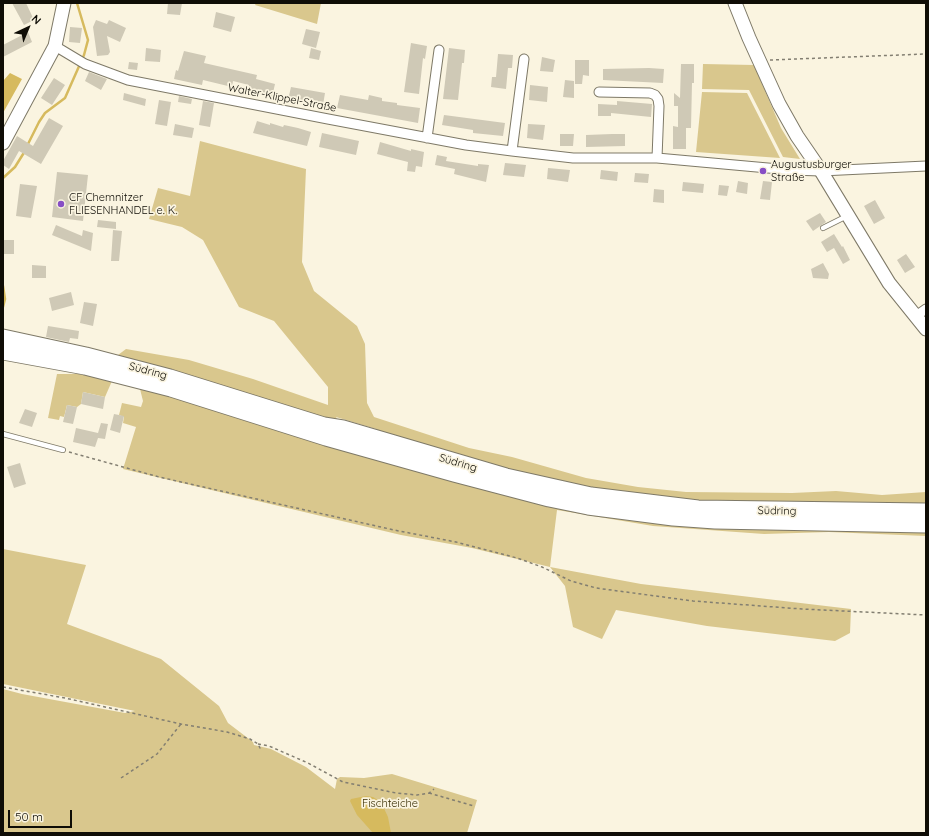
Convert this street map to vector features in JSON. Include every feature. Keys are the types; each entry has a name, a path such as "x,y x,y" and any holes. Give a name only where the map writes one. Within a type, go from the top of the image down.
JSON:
{"main road":[{"path":"3,143 55,46 64,3"},
{"path":"735,3 779,104 797,136 821,171 889,283 921,313 926,329"},
{"name":"Südring","path":"3,337 53,347 170,377 324,425 345,435 518,492 588,507 630,513 715,521 926,526"},
{"name":"Südring","path":"3,352 67,363 129,378 326,438 345,435"},
{"name":"Südring","path":"368,442 525,481 629,501 722,509 926,511"}],"street":[{"name":"Walter-Klippel-Straße","path":"55,46 85,64 128,80 427,138 512,151 573,158 657,158 821,171 926,166"},
{"path":"427,138 438,50"},
{"path":"512,151 524,59"},
{"path":"599,92 650,93 655,95 658,99 659,106 657,158"}],"lane":[{"path":"823,228 848,215"},
{"path":"3,434 63,450"}],"path":[{"path":"759,60 926,54"},
{"path":"63,450 159,478 368,525 464,544 517,558 542,567 570,581 596,588 693,601 809,610 926,615"},
{"path":"3,687 65,698 181,724 243,736 258,744 269,746 343,782 396,794 417,796 429,793 434,789"},
{"path":"121,778 157,754 181,724"},
{"path":"258,744 261,750"},
{"path":"429,793 474,806"}],"green space":[{"path":"256,3 321,3 317,24 255,5"},
{"path":"703,64 754,65 781,128 800,159 783,157 749,90 702,89"},
{"path":"702,92 747,93 780,158 696,152"},
{"path":"200,141 306,169 302,262 314,291 357,326 365,344 367,403 374,417 469,448 512,457 586,478 638,487 686,492 792,493 836,491 882,495 926,492 926,506 686,502 558,483 372,431 376,429 336,417 338,421 119,357 118,355 126,349 189,360 253,379 328,405 328,387 274,321 239,307 203,240 182,227 149,219 158,188 190,196"},
{"path":"57,374 79,374 112,381 105,397 83,392 81,404 77,407 67,405 64,417 60,416 59,420 48,418"},
{"path":"141,387 464,482 926,530 926,536 829,532 764,534 653,526 557,510 550,567 472,548 401,535 123,469 136,427 123,423 124,417 119,415 122,403 141,407 143,401 140,389"},
{"name":"Fischteiche","path":"3,549 86,565 67,624 161,659 219,706 228,723 253,742 254,745 271,749 306,767 335,789 337,779 340,777 364,778 392,774 477,800 467,833 3,833 3,689 22,694 125,713 135,711 3,684"},
{"path":"550,567 641,584 851,609 850,633 835,641 707,626 616,610 602,639 573,627 565,586"}],"shaded area":[{"path":"10,73 22,79 3,113 3,81"},
{"path":"366,796 373,797 381,802 388,817 391,833 373,833 357,815 350,801 351,799"}],"building":[{"path":"12,3 26,3 34,20 24,25"},
{"path":"168,3 182,3 180,15 167,14"},
{"path":"216,12 235,17 231,32 213,27"},
{"path":"96,20 107,24 109,20 126,28 120,42 107,36 110,52 108,55 97,56 93,27"},
{"path":"70,27 82,28 80,43 69,42"},
{"path":"306,29 320,32 316,48 302,44"},
{"path":"28,32 32,42 3,57 3,45"},
{"path":"411,43 427,46 425,59 423,58 419,94 404,92"},
{"path":"146,48 161,50 160,62 145,61"},
{"path":"311,48 321,51 319,60 309,58"},
{"path":"449,48 465,50 458,100 443,99"},
{"path":"184,51 206,56 204,63 257,75 256,79 275,84 272,97 248,92 249,85 233,81 232,87 203,80 202,85 174,79"},
{"path":"498,54 513,55 512,68 508,68 506,89 491,87 492,77 496,77"},
{"path":"542,57 555,60 553,72 540,71"},
{"path":"575,60 589,60 589,76 583,75 582,84 575,84"},
{"path":"129,62 138,63 137,70 128,69"},
{"path":"681,64 694,64 691,128 686,128 686,149 673,149 673,126 678,127 678,106 674,106 674,93 680,98"},
{"path":"603,69 664,69 663,83 603,80"},
{"path":"89,72 107,79 101,90 85,81"},
{"path":"54,78 65,85 52,105 41,98"},
{"path":"565,80 574,81 574,98 563,97"},
{"path":"530,85 548,87 547,102 529,100"},
{"path":"291,87 325,93 323,105 288,100"},
{"path":"124,93 146,99 145,106 123,100"},
{"path":"340,95 368,100 369,95 382,98 382,101 397,103 397,105 420,108 418,123 337,108"},
{"path":"179,96 192,99 191,104 178,102"},
{"path":"159,100 171,102 167,126 155,124"},
{"path":"203,101 214,103 210,127 199,125"},
{"path":"617,101 652,104 651,117 611,113 611,116 598,116 598,104 617,105"},
{"path":"444,115 505,123 503,136 473,133 473,130 442,125"},
{"path":"49,118 63,126 41,164 19,151 9,169 3,165 3,161 17,136 33,146"},
{"path":"257,121 283,127 284,125 311,132 307,146 253,133"},
{"path":"175,124 194,128 192,138 173,135"},
{"path":"528,124 545,125 543,140 527,138"},
{"path":"322,133 359,141 356,155 319,147"},
{"path":"560,134 574,134 573,146 560,146"},
{"path":"625,134 625,146 586,147 586,135"},
{"path":"380,142 411,151 411,149 424,152 422,167 416,166 415,172 407,171 408,162 377,154"},
{"path":"437,155 447,157 446,161 478,166 478,164 489,165 486,182 454,174 455,169 435,165"},
{"path":"505,163 526,165 524,177 503,175"},
{"path":"548,168 570,170 568,182 547,179"},
{"path":"601,170 618,172 617,181 600,179"},
{"path":"57,172 88,175 83,221 52,217"},
{"path":"635,173 649,174 648,183 634,182"},
{"path":"738,181 748,183 747,194 736,192"},
{"path":"763,181 772,182 770,200 760,199"},
{"path":"683,182 704,184 703,193 682,191"},
{"path":"20,184 37,186 31,218 16,216"},
{"path":"719,185 729,186 727,196 718,195"},
{"path":"654,189 664,190 664,203 653,202"},
{"path":"875,200 885,218 874,224 864,206"},
{"path":"820,213 826,222 813,231 806,221"},
{"path":"98,220 116,222 116,229 97,227"},
{"path":"56,225 82,236 83,230 93,233 91,251 52,235"},
{"path":"113,230 122,231 119,261 111,261"},
{"path":"834,234 842,247 843,246 850,260 843,264 834,248 827,252 821,242"},
{"path":"3,240 14,240 14,254 3,254"},
{"path":"906,254 915,267 905,273 897,260"},
{"path":"823,263 829,274 828,279 813,278 811,269"},
{"path":"32,265 46,266 46,278 32,278"},
{"path":"71,292 74,305 52,311 49,298"},
{"path":"84,302 97,304 93,326 80,323"},
{"path":"48,326 79,331 78,339 70,338 69,342 46,337"},
{"path":"83,392 105,397 103,409 81,404"},
{"path":"67,405 77,407 73,424 63,422"},
{"path":"25,409 37,413 32,427 19,423"},
{"path":"114,414 124,416 120,433 110,430"},
{"path":"101,423 108,424 105,439 98,438 95,447 73,442 76,428 98,433"},
{"path":"20,463 26,484 14,488 7,467"}],"waterway":[{"path":"27,146 45,113 65,98 84,55 88,40 77,3"},
{"path":"3,178 15,167 25,151"},
{"path":"3,286 5,299 3,307"}],"place":[{"name":"Augustusburger Straße","path":"763,171"},
{"name":"CF Chemnitzer FLIESENHANDEL e. K.","path":"61,204"}]}
